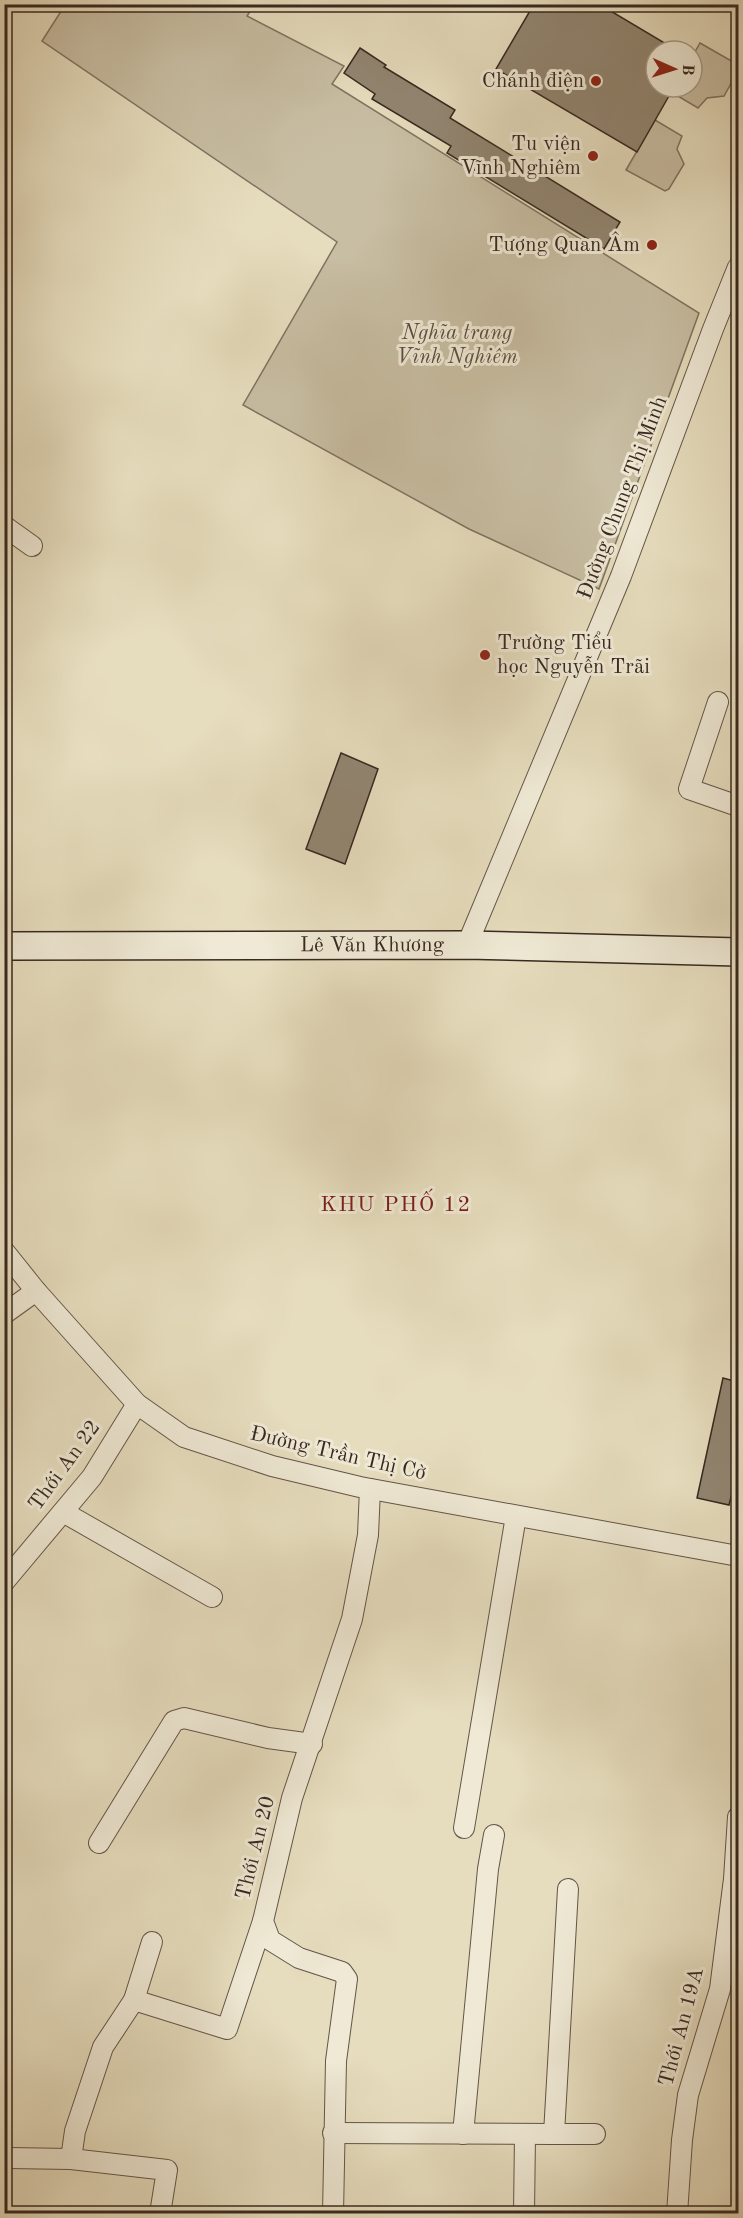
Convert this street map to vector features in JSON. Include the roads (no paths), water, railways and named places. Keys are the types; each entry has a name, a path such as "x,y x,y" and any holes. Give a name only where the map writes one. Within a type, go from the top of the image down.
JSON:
{"main road":[{"name":"Lê Văn Khương","path":"4,946 467,945 738,952"}],"street":[{"name":"Đường Chung Thị Minh","path":"467,945 621,576 662,470 712,329 738,267"},
{"path":"4,526 32,546"},
{"path":"718,702 689,789 738,806"},
{"name":"Đường Trần Thị Cờ","path":"4,1251 36,1291 137,1404 184,1437 272,1466 370,1490 738,1556"},
{"path":"4,1314 36,1291"},
{"name":"Thới An 22","path":"4,1582 92,1477 137,1404"},
{"name":"Thới An 20","path":"333,2214 336,2061 347,1979 342,1972 299,1958 270,1940 263,1921 292,1798 312,1744 352,1619 368,1535 370,1490"},
{"path":"63,1512 212,1597"},
{"path":"464,1828 516,1515"},
{"path":"99,1843 174,1721 184,1718 268,1738 312,1744"},
{"name":"Thới An 19A","path":"677,2214 681,2150 688,2096 720,1989 734,1880 738,1817"},
{"path":"463,2134 488,1869 494,1835"},
{"path":"554,2134 568,1889"},
{"path":"134,2000 227,2029 263,1921"},
{"path":"71,2159 75,2131 103,2047 134,2000 152,1942"},
{"path":"333,2133 595,2134"},
{"path":"524,2214 525,2134"},
{"path":"8,2158 71,2159 166,2170 160,2214"}],"place":[{"name":"Chánh điện","path":"596,81"},
{"name":"Tu viện Vĩnh Nghiêm","path":"593,156"},
{"name":"Tượng Quan Âm","path":"652,245"},
{"name":"Trường Tiểu học Nguyễn Trãi","path":"485,655"}],"district":[{"name":"KHU PHỐ 12","path":"396,1205"}],"park label":[{"name":"Nghĩa trang Vĩnh Nghiêm","path":"457,345"}]}
